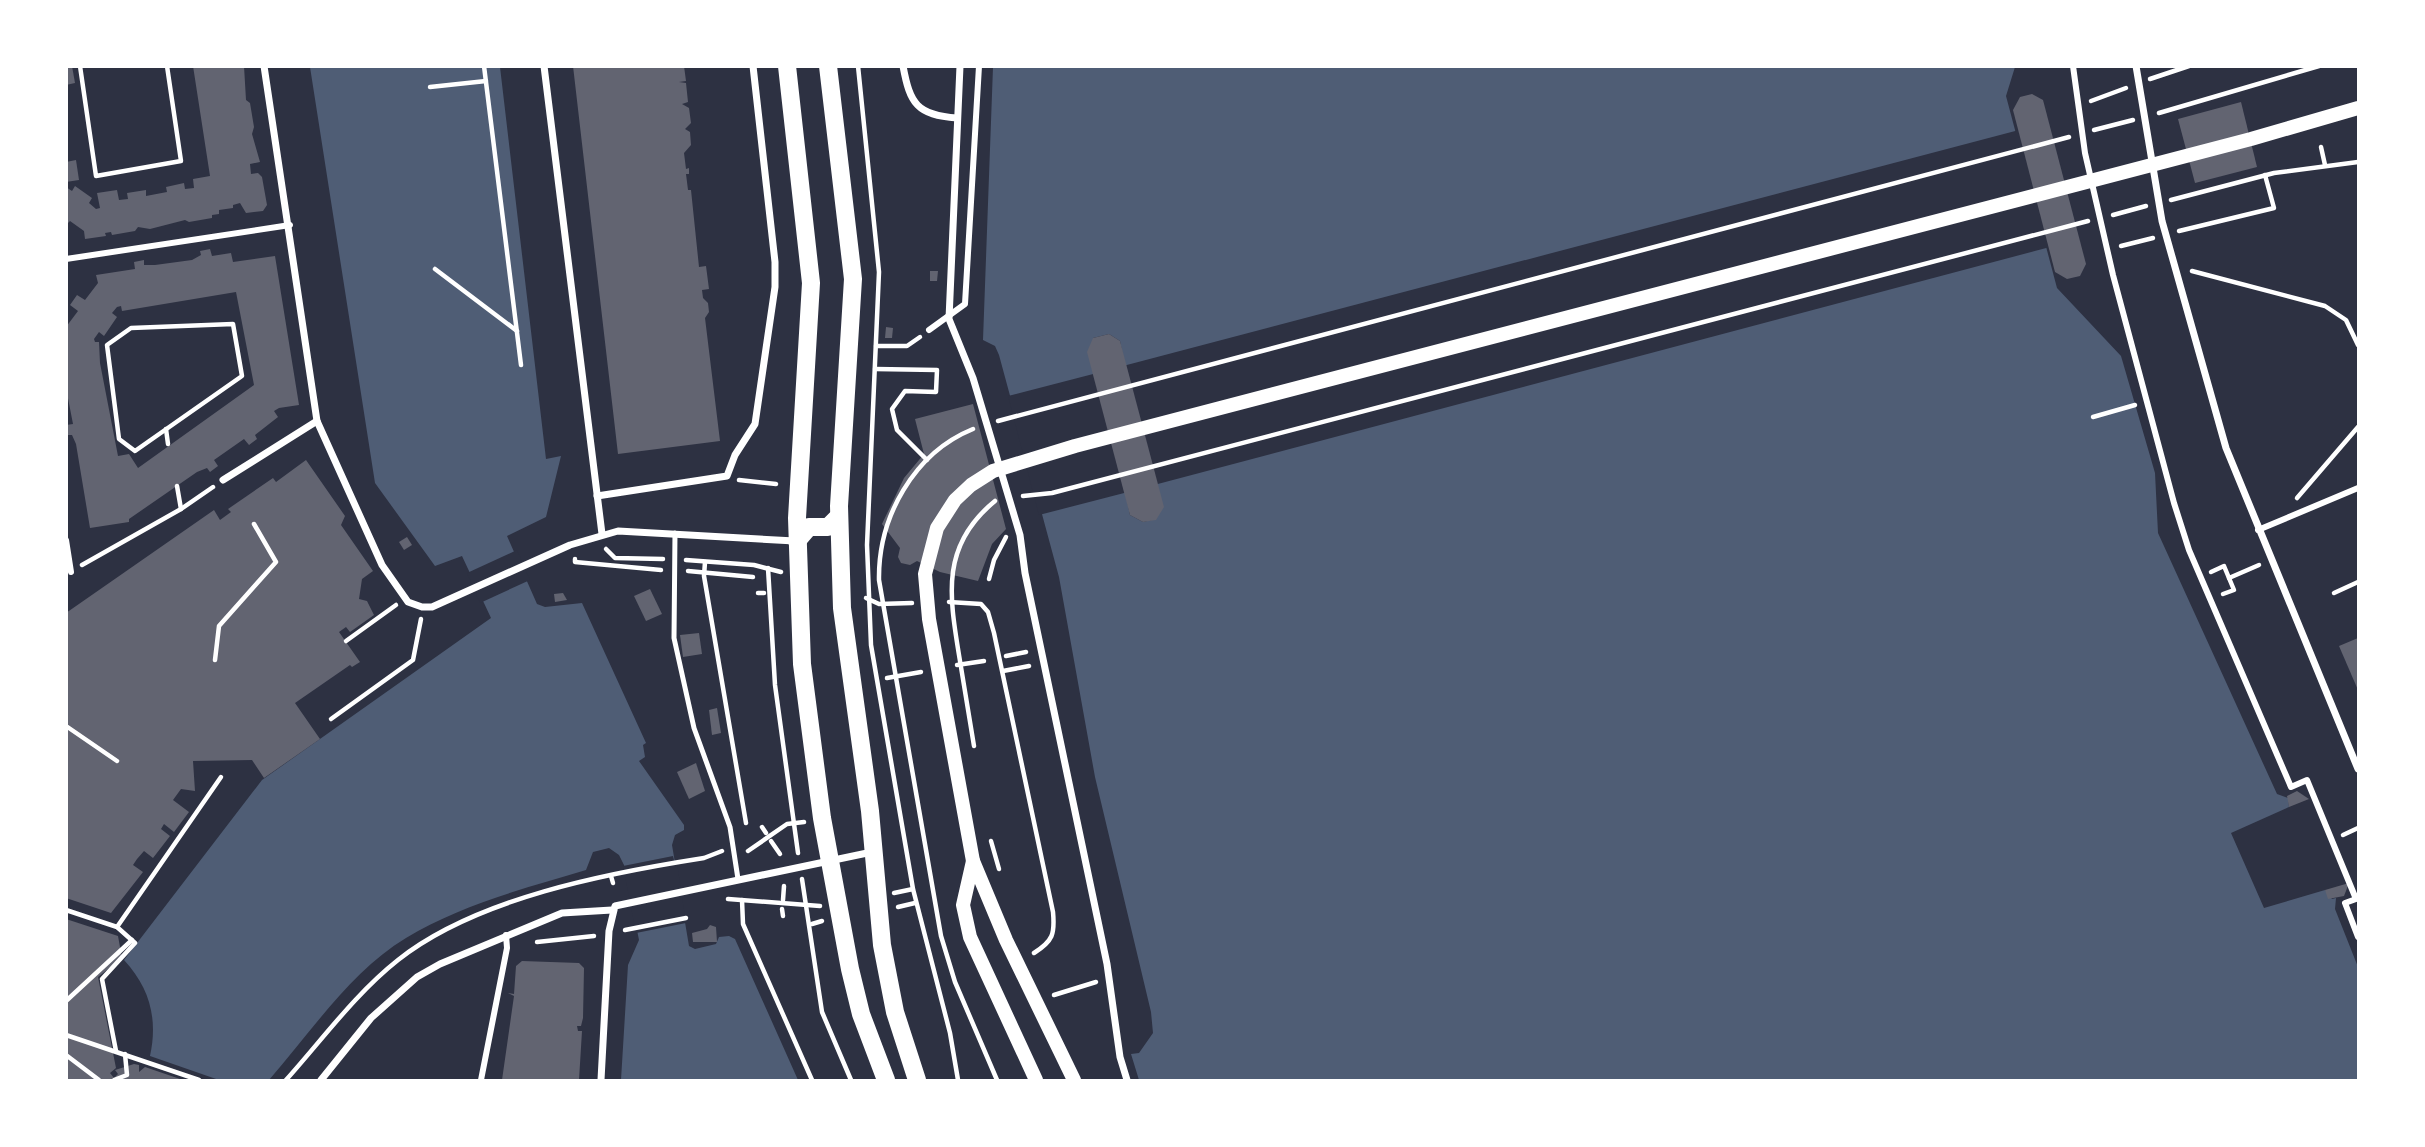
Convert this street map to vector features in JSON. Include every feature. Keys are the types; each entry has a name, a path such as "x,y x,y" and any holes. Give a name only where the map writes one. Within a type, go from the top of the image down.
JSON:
{"main road":[{"path":"788,66 811,294 797,541 802,663 821,811 852,981 886,1080"},
{"path":"828,66 853,279 839,516 842,608 877,904 892,996 918,1080"},
{"path":"1074,1080 1006,940 973,860 929,619 927,558 937,528 947,511 971,485 993,471 1075,446 2251,139 2358,108"},
{"path":"797,541 809,527 828,527 839,516"},
{"path":"973,860 963,905 970,937 1037,1080"}],"street":[{"path":"264,66 290,225 317,421 377,556 404,598 422,607 432,607 540,558 603,534 626,531 797,541"},
{"path":"544,66 603,534"},
{"path":"597,496 727,476 734,455 753,429 776,270 753,66"},
{"path":"903,66 908,90 919,107 936,116 957,118"},
{"path":"960,66 949,319 973,378 1020,536 1025,573 1107,964 1120,1057 1128,1080"},
{"path":"929,330 949,319 965,304 979,66"},
{"path":"2073,66 2077,107 2129,339 2189,550 2291,787 2307,780 2356,898 2345,903 2358,937"},
{"path":"2136,66 2166,235 2226,448 2358,769"},
{"path":"66,258 290,225"},
{"path":"223,480 317,421"},
{"path":"2258,530 2358,488"},
{"path":"66,540 71,572"},
{"path":"601,1080 612,910 617,904 872,852"},
{"path":"321,1080 371,1018 417,977 506,935 562,913 612,910"},
{"path":"481,1080 507,948 506,935"}],"lane":[{"path":"675,533 674,638 694,728 730,827 738,879"}],"path":[{"path":"80,66 96,176 181,160 167,66"},
{"path":"484,66 521,365"},
{"path":"2171,73 2189,66"},
{"path":"2239,92 2319,66"},
{"path":"430,87 486,81"},
{"path":"2077,107 2138,83"},
{"path":"2321,147 2325,165"},
{"path":"2167,201 2263,176 2358,162"},
{"path":"2108,249 2274,208 2263,176"},
{"path":"1015,496 1045,494 2154,204"},
{"path":"2174,267 2321,304 2340,315 2352,330 2358,345"},
{"path":"435,269 517,331"},
{"path":"2352,330 2358,322"},
{"path":"233,324 242,376 166,429 135,451 120,439 107,345 131,328 233,324"},
{"path":"876,345 911,344"},
{"path":"875,369 937,370 936,392 905,391 892,409 897,430 927,460"},
{"path":"2093,417 2135,405"},
{"path":"2283,519 2300,494 2358,427"},
{"path":"166,429 168,444"},
{"path":"71,572 181,509 223,480"},
{"path":"745,481 776,484"},
{"path":"177,486 181,509"},
{"path":"974,748 950,584 954,560 966,534 980,514 1000,498"},
{"path":"215,660 219,626 276,562 254,524"},
{"path":"989,579 1002,545"},
{"path":"607,553 615,558 675,559 768,569 772,650 790,808 822,1012 851,1080"},
{"path":"2229,578 2270,560"},
{"path":"705,562 704,576 746,825"},
{"path":"2224,568 2233,589"},
{"path":"2334,593 2358,582"},
{"path":"346,642 404,598"},
{"path":"867,599 871,645 915,903 950,1033 958,1080"},
{"path":"981,604 988,612 1003,671 1053,912 1055,934 1049,944 1034,953 1028,941"},
{"path":"331,719 413,660 422,607"},
{"path":"1006,656 1031,651"},
{"path":"1003,671 1021,667"},
{"path":"66,726 117,761"},
{"path":"117,927 221,777"},
{"path":"913,786 947,960 997,1080"},
{"path":"886,794 896,792"},
{"path":"751,848 794,823 805,822"},
{"path":"762,827 766,834"},
{"path":"2346,834 2358,828"},
{"path":"989,831 1003,881"},
{"path":"771,841 780,854"},
{"path":"613,883 611,876 704,858 733,847"},
{"path":"578,872 581,881"},
{"path":"783,900 784,886"},
{"path":"892,893 913,889"},
{"path":"756,902 826,906"},
{"path":"894,908 915,903"},
{"path":"743,906 743,923 812,1080"},
{"path":"782,909 783,916"},
{"path":"66,910 117,927 134,942"},
{"path":"625,930 685,918"},
{"path":"507,948 541,941 602,936"},
{"path":"66,1001 134,942"},
{"path":"116,1051 102,979 134,942"},
{"path":"1054,995 1096,983"},
{"path":"66,1035 199,1080"},
{"path":"114,1080 127,1075 125,1054"},
{"path":"66,1055 99,1080"}],"water":[{"path":"310,67 500,67 546,459 561,456 546,517 507,536 537,604 545,607 582,603 646,743 643,745 645,757 639,761 684,825 684,830 675,835 672,845 689,946 695,949 716,944 719,937 729,936 735,939 798,1080 621,1080 628,965 639,940 624,865 619,855 609,848 593,852 586,870 471,907 406,938 367,967 269,1080 219,1080 150,1056 153,1029 150,1005 140,982 124,960 262,780 491,618 462,556 435,566 375,483"},
{"path":"993,67 2015,67 2006,96 2057,288 2121,356 2155,473 2158,533 2277,794 2288,798 2289,807 2231,833 2264,908 2325,890 2332,899 2336,898 2335,909 2358,967 2358,1080 1139,1080 1131,1054 1139,1053 1153,1033 1151,1012 1095,777 1059,577 999,355 995,346 983,340","holes":["1109,334 1120,341 1156,519 1143,522 1130,515 1093,338"]}],"pier":[{"path":"2019,130 2050,247 1154,485 1123,366"},
{"path":"1097,373 1128,492 1039,515 1008,396"},
{"path":"517,550 530,580 480,603 467,573"},
{"path":"673,856 675,864 677,863 686,923 636,933 623,866"}],"building":[{"path":"66,66 72,66 75,83 66,85"},
{"path":"193,66 244,66 246,100 250,103 254,127 252,134 260,162 250,164 251,174 258,173 262,177 267,205 263,211 246,213 240,203 233,205 233,208 219,210 219,214 212,215 212,218 189,222 185,220 150,229 138,227 135,231 112,235 111,232 105,233 106,236 85,239 84,231 70,221 66,225 66,187 72,191 75,186 92,198 89,203 96,209 100,208 97,193 117,190 119,200 128,199 127,193 146,190 146,196 167,192 166,187 184,183 185,189 194,188 193,179 210,176"},
{"path":"573,66 684,66 686,81 679,82 686,83 688,102 682,104 689,108 691,123 685,129 690,132 691,145 684,153 686,169 689,168 689,174 686,174 688,190 691,190 699,267 706,266 709,289 702,290 703,298 708,303 709,312 705,318 720,441 618,454"},
{"path":"2032,94 2043,100 2086,264 2080,276 2067,279 2055,272 2013,110 2020,97"},
{"path":"2241,102 2257,167 2195,183 2178,119"},
{"path":"76,160 79,180 66,182 66,162"},
{"path":"210,249 212,256 231,253 233,262 275,256 299,405 274,411 278,417 255,435 257,439 249,445 244,439 214,460 218,466 210,472 207,468 197,472 129,519 129,522 90,528 76,444 72,435 67,435 66,431 66,425 73,424 66,388 66,327 78,311 70,305 77,295 85,300 98,283 96,275 135,269 134,262 144,260 144,265 155,265 192,260 201,255 200,251","holes":["236,292 254,385 138,468 129,454 118,456 100,363 99,342 94,339 99,332 104,336 117,317 112,313 117,307 121,306 122,311"]},
{"path":"930,271 938,271 937,281 930,281"},
{"path":"886,327 893,328 892,338 885,338"},
{"path":"1109,334 1120,341 1164,507 1156,520 1143,522 1130,515 1087,352 1093,338"},
{"path":"973,404 1006,529 992,544 978,581 940,572 917,561 910,565 901,563 898,557 900,548 882,524 904,478 924,454 915,419"},
{"path":"306,460 345,516 341,525 373,571 362,579 359,599 367,601 374,615 350,632 346,627 339,632 360,662 352,667 350,665 295,703 320,739 264,778 252,760 193,761 195,791 181,789 173,800 189,812 174,832 164,824 161,829 170,836 153,858 144,851 137,859 133,865 143,872 111,913 66,898 66,613 214,510 220,520 231,512 228,509 273,478 276,482"},
{"path":"407,537 412,545 404,550 399,542"},
{"path":"650,589 662,614 646,621 634,596"},
{"path":"563,593 567,600 555,602 554,594"},
{"path":"699,633 702,654 683,657 680,635"},
{"path":"2358,638 2358,690 2339,646"},
{"path":"717,708 721,733 712,735 709,710"},
{"path":"696,763 705,791 689,799 677,772"},
{"path":"2297,791 2309,799 2289,807 2287,796"},
{"path":"2349,883 2344,896 2328,899 2325,890"},
{"path":"66,919 118,936 122,958 98,977 116,1068 110,1073 114,1078 118,1074 115,1070 134,1064 139,1065 139,1072 145,1067 183,1080 66,1080"},
{"path":"710,925 716,927 717,942 693,942 692,933 707,929"},
{"path":"522,961 579,963 584,968 583,1018 581,1026 577,1026 578,1031 582,1031 579,1080 502,1080 514,996 508,993 514,994 516,966"}]}
